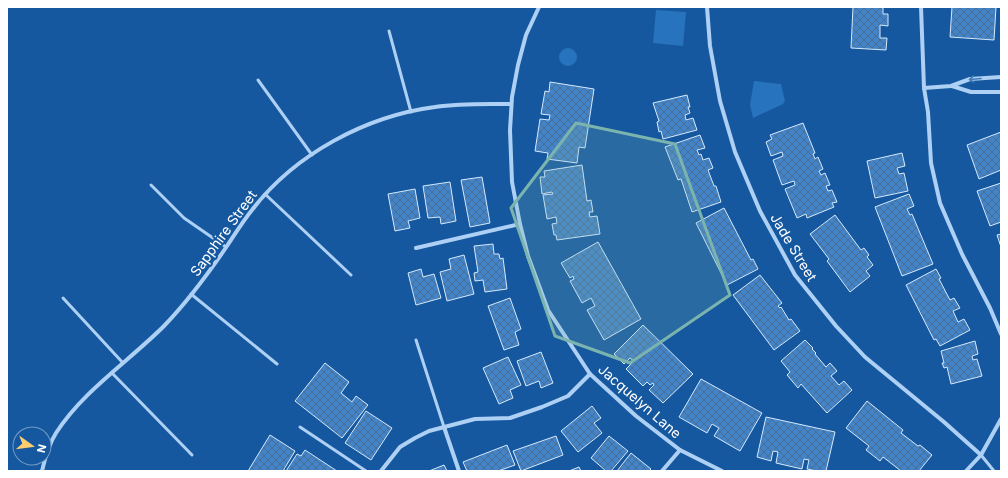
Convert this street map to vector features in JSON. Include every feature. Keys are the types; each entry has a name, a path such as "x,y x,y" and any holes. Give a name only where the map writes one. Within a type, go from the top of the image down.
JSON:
{"street":[{"name":"Jacquelyn Lane","path":"539,7 526,35 518,65 511,104 510,130 512,182 520,224 528,256 548,310 590,374 636,416 680,450 722,471"},
{"name":"Jade Street","path":"707,7 710,46 720,101 735,152 760,211 795,275 836,326 865,357 981,454"},
{"path":"921,7 924,88 932,163 940,203 962,254 990,308 1001,334"},
{"path":"924,88 951,86 970,79 1001,77"},
{"path":"951,86 971,92 1001,92"},
{"name":"Sapphire Street","path":"42,471 49,447 64,422 89,395 165,325 191,294 251,210 287,173 312,155 346,135 372,124 411,112 455,105 511,104"},
{"path":"416,248 520,224"},
{"path":"381,471 400,447 429,431 475,419 510,418 542,407 568,396 590,374"},
{"path":"966,471 981,454 1001,419"},
{"path":"444,427 459,471"},
{"path":"662,471 680,450"}],"lane":[{"path":"389,31 411,112"},
{"path":"258,80 312,155"},
{"path":"151,185 184,218 226,247"},
{"path":"265,194 351,275"},
{"path":"191,294 277,364"},
{"path":"63,298 123,363"},
{"path":"416,340 444,427"},
{"path":"112,373 192,455"},
{"path":"300,427 366,471"},
{"path":"981,454 994,471"}],"highlighted area":[{"path":"576,123 675,144 730,295 630,363 555,336 511,208"}],"shaded area":[{"path":"656,10 686,12 683,46 653,43"},
{"path":"564,48 572,48 577,53 575,64 572,66 564,66 559,61 559,53"},
{"path":"754,81 781,84 785,101 783,104 753,118 750,105"}],"building":[{"path":"853,7 883,7 883,14 888,14 888,26 880,25 880,38 887,38 886,50 851,48"},
{"path":"952,7 996,7 994,40 950,37"},
{"path":"550,82 594,89 585,148 579,147 577,163 547,159 548,153 535,151 540,119 549,120 550,115 541,114 545,91 549,92"},
{"path":"687,95 690,113 685,115 686,120 693,118 697,130 663,139 661,131 659,132 657,122 659,121 653,103"},
{"path":"803,123 815,153 813,154 815,159 818,157 823,169 819,171 821,175 825,173 830,185 826,186 828,191 832,190 837,202 832,203 834,207 807,218 806,214 797,218 785,189 795,185 794,181 782,185 773,160 783,156 782,152 771,156 766,142 772,139 770,135"},
{"path":"1001,132 1001,170 979,179 967,145"},
{"path":"700,135 705,148 697,150 699,155 701,154 703,160 709,158 713,168 708,170 714,186 716,186 721,202 692,212 681,179 678,180 665,147"},
{"path":"902,153 905,166 897,168 899,174 904,173 908,191 875,198 867,161"},
{"path":"582,165 587,201 591,200 593,212 589,212 590,217 597,216 600,234 557,240 556,235 554,235 552,224 557,223 556,217 547,219 543,195 553,194 552,192 542,194 540,177 545,177 544,171"},
{"path":"482,177 490,223 470,227 461,180"},
{"path":"450,182 456,221 441,224 440,217 428,218 423,186"},
{"path":"1001,183 1001,222 990,226 977,191"},
{"path":"415,189 420,218 408,221 410,228 395,231 388,194"},
{"path":"909,194 914,206 907,209 910,215 912,214 933,264 902,276 875,207"},
{"path":"724,208 751,260 753,259 758,269 727,285 696,223"},
{"path":"835,215 861,250 864,248 869,255 867,257 873,265 866,271 870,276 850,292 827,261 829,259 810,234"},
{"path":"1001,234 1001,247 997,235"},
{"path":"598,242 641,319 604,340 587,310 595,306 591,298 582,303 570,281 574,279 573,276 570,278 561,263"},
{"path":"493,244 494,254 499,254 500,259 503,258 507,289 485,292 483,280 475,281 474,273 478,272 474,246"},
{"path":"464,255 474,294 447,301 440,272 451,269 449,259"},
{"path":"421,269 423,277 434,274 441,298 416,305 408,273"},
{"path":"936,269 941,278 939,279 950,300 954,298 960,308 953,311 958,322 964,319 970,330 940,346 936,339 934,340 906,285"},
{"path":"760,275 782,303 778,306 780,308 781,307 789,320 791,319 800,331 774,350 733,295"},
{"path":"510,298 521,329 515,332 519,345 504,350 488,306"},
{"path":"643,325 693,374 663,403 649,390 654,385 653,383 650,385 647,382 643,386 626,369 634,361 630,358 624,364 614,354"},
{"path":"805,340 813,348 812,349 816,353 815,354 826,367 830,363 837,371 831,376 839,385 844,381 852,390 827,413 801,384 798,388 787,375 790,372 781,361"},
{"path":"975,341 978,354 972,356 973,360 977,359 982,376 951,384 947,367 944,368 942,363 944,363 941,351"},
{"path":"541,352 553,383 541,388 539,381 526,386 517,361"},
{"path":"508,357 521,385 510,390 513,398 499,404 483,368"},
{"path":"325,363 349,382 341,393 352,402 356,396 368,405 342,438 295,401"},
{"path":"701,379 762,413 740,451 714,436 719,428 712,424 707,433 679,417"},
{"path":"867,401 903,430 901,433 918,446 920,445 932,455 919,471 901,471 883,457 880,461 866,450 869,446 846,428"},
{"path":"592,406 601,418 594,423 602,433 578,452 561,431"},
{"path":"366,411 392,428 371,460 345,443"},
{"path":"766,417 835,432 826,471 807,469 809,460 804,459 802,469 776,463 778,452 773,451 771,461 757,457"},
{"path":"270,435 295,451 283,471 248,471"},
{"path":"556,436 563,455 521,471 513,451"},
{"path":"609,436 628,451 611,471 606,471 591,458"},
{"path":"507,445 515,465 498,471 467,471 463,462"},
{"path":"305,450 337,471 286,471 297,454 301,456"},
{"path":"631,453 651,469 649,471 617,471"},
{"path":"444,465 447,471 429,471"},
{"path":"579,467 581,471 569,471"}]}
